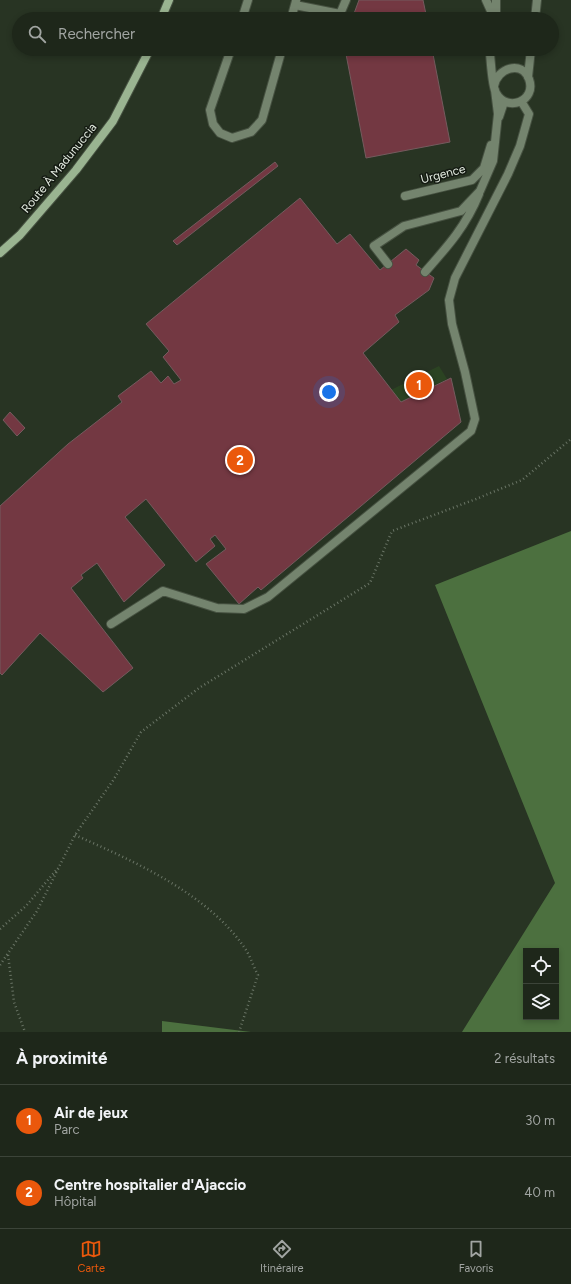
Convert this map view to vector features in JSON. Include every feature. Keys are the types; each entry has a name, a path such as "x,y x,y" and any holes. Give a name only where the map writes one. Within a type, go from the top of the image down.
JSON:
{"main road":[{"path":"165,12 169,0"},
{"name":"Route À Madunuccia","path":"0,253 20,235 76,170 113,121 146,56"}],"lane":[{"path":"244,12 248,0"},
{"path":"341,12 346,0"},
{"path":"486,0 491,12"},
{"path":"496,0 496,12"},
{"path":"535,12 537,0"},
{"path":"295,3 332,12"},
{"path":"229,56 210,110 213,124 220,133 232,138 251,132 262,120 280,56"},
{"path":"426,272 452,241 470,215 493,161 498,114 491,56"},
{"path":"496,56 495,85 504,102 516,104 522,101 530,90 528,77 530,56"},
{"path":"495,85 501,72 511,68 522,70 528,77"},
{"path":"112,624 162,591 217,608 244,609 268,597 472,431 475,419 465,372 452,324 449,300 455,278 508,174 520,146 528,114 522,101"},
{"name":"Urgence","path":"405,196 472,180 484,168 504,102"},
{"path":"388,264 374,246 404,226 461,211 480,191"}],"path":[{"path":"0,965 37,911 75,835 114,779 141,732 199,688 370,583 392,531 522,480 571,439"},
{"path":"75,835 160,878 213,911 245,948 258,975 239,1032"},
{"path":"0,928 26,906 62,863"},
{"path":"8,954 14,1002 25,1032"}],"green space":[{"path":"439,366 447,379 401,402 391,390"},
{"path":"571,531 571,1032 462,1032 555,883 435,585"},
{"path":"162,1021 251,1032 162,1032"}],"building":[{"path":"359,0 423,0 426,12 355,12"},
{"path":"346,56 433,56 450,142 366,158"},
{"path":"275,162 278,166 177,245 173,241"},
{"path":"300,198 337,244 350,234 380,270 406,249 419,260 416,265 434,278 429,290 395,315 399,322 363,353 401,402 451,378 461,422 261,590 258,587 239,604 206,564 226,549 215,535 210,539 215,546 196,562 146,499 125,517 165,565 124,602 97,563 81,575 83,578 71,588 133,668 103,692 40,633 2,675 0,673 0,506 68,444 122,402 118,396 151,371 161,383 168,376 174,384 181,380 163,357 169,351 146,324"},
{"path":"10,412 25,428 17,436 3,420"}],"place":[{"name":"Air de jeux","path":"419,385"},
{"name":"Centre hospitalier d'Ajaccio","path":"240,460"}]}
